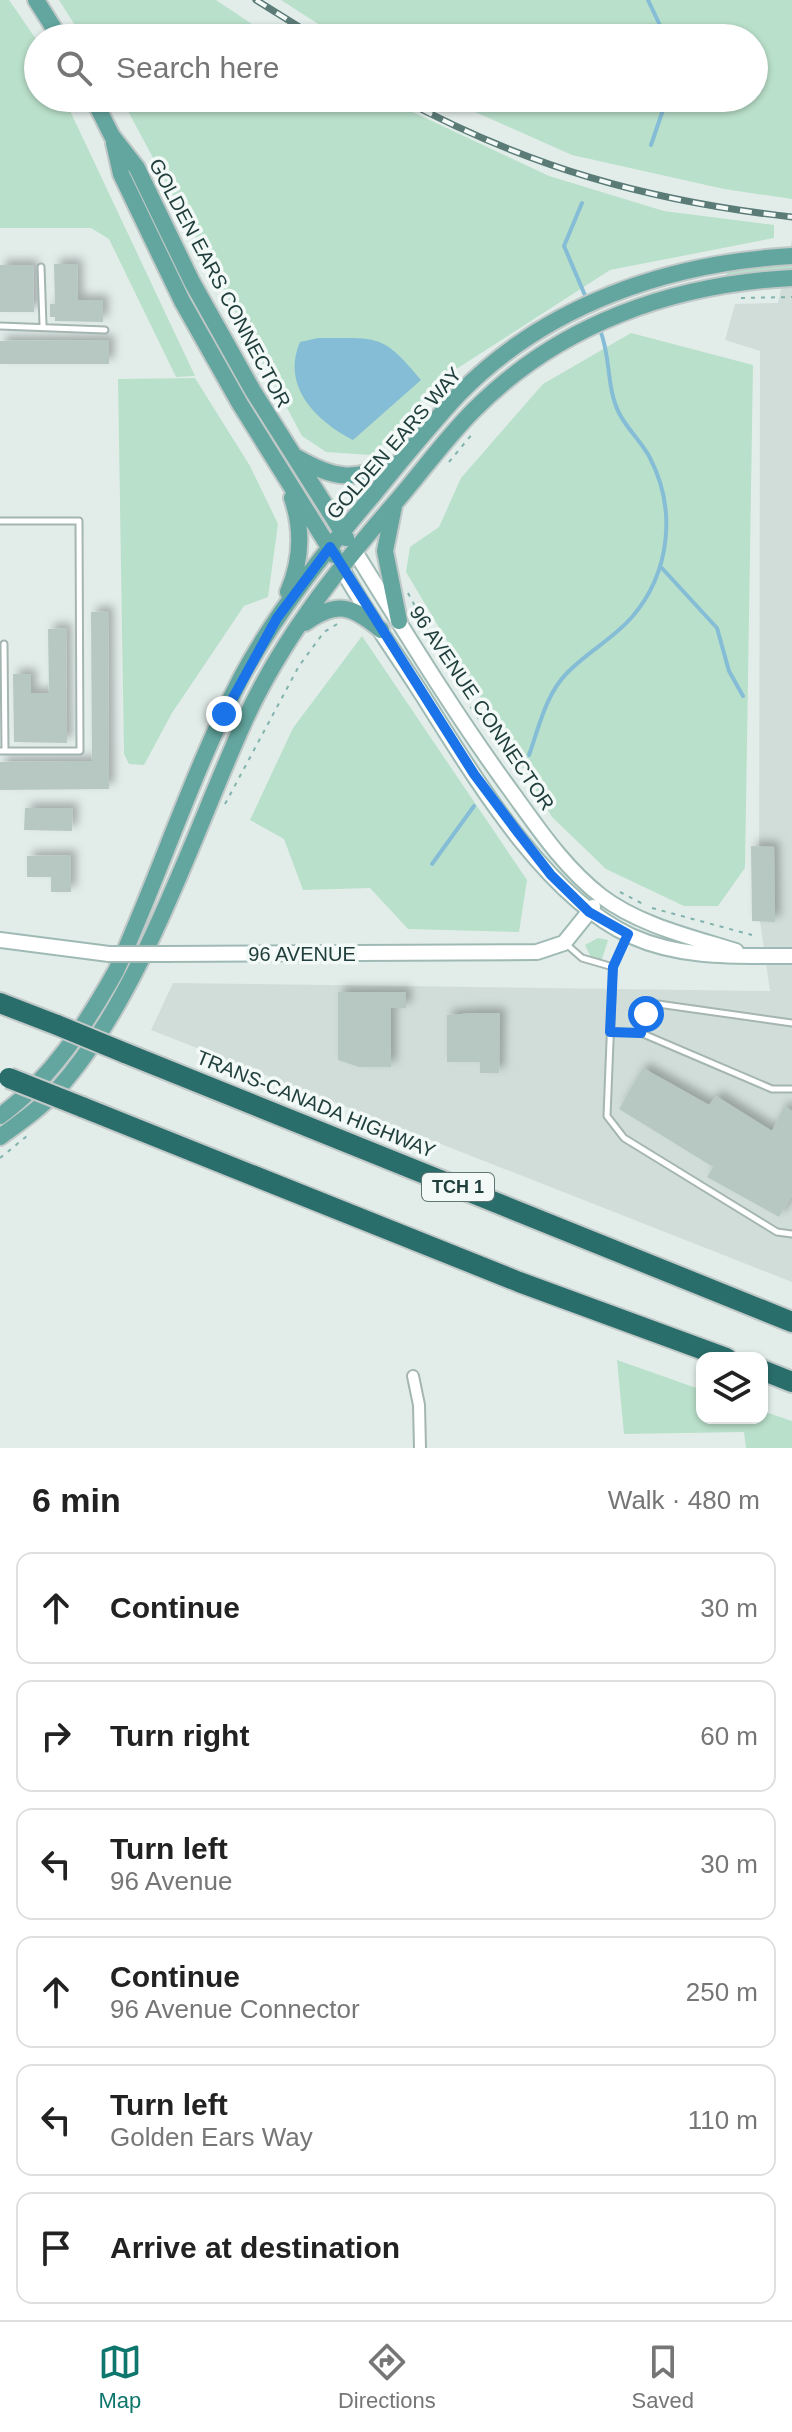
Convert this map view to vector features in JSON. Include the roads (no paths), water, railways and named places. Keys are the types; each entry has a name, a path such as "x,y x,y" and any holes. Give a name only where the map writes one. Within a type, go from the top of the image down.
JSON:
{"highway":[{"name":"TRANS-CANADA HIGHWAY","path":"0,1003 792,1322"},
{"path":"5,1076 519,1282 710,1352"},
{"path":"768,1372 792,1382"}],"main road":[{"path":"36,0 51,24"},
{"name":"GOLDEN EARS CONNECTOR","path":"100,112 112,136 137,168 192,282 253,391 342,532"},
{"name":"GOLDEN EARS CONNECTOR","path":"112,136 121,174 182,301 240,404 330,547"},
{"name":"GOLDEN EARS WAY","path":"0,1116 42,1081 95,1009 116,971 224,714 277,618 342,532 460,394 514,348 577,310 651,278 723,262 792,256"},
{"name":"GOLDEN EARS WAY","path":"0,1137 56,1091 111,1015 134,972 260,688 294,630 354,550 475,409 526,366 593,325 682,293 739,282 792,278"},
{"path":"293,455 325,474 349,477 399,463"},
{"path":"277,618 295,575 300,551 300,522 282,470"},
{"path":"395,503 385,551 399,621"},
{"name":"96 AVENUE CONNECTOR","path":"342,532 491,764 552,847 608,892"},
{"name":"96 AVENUE CONNECTOR","path":"330,547 474,774 551,875 589,912"},
{"path":"294,630 319,613 339,608 358,611 381,630"},
{"path":"564,943 608,892 664,928 752,956"},
{"path":"589,912 628,934 695,956 792,956"},
{"name":"96 AVENUE","path":"0,940 109,954 522,953 550,950 564,943"}],"street":[{"path":"413,1376 419,1405 420,1448"}],"lane":[{"path":"41,267 43,325"},
{"path":"0,326 43,325 62,330 105,330"},
{"path":"0,521 79,521 80,751 2,751 4,644"},
{"path":"628,934 613,967 607,1116 624,1138 777,1232 792,1234"},
{"path":"564,943 582,958 613,967"},
{"path":"641,1033 646,1014 658,1004 792,1023"},
{"path":"610,1032 641,1033 772,1089 792,1089"}],"water":[{"path":"318,338 377,341 396,353 421,380 353,440 326,423 299,387 295,358 300,342"}],"waterway":[{"path":"648,0 659,24"},
{"path":"651,145 662,112"},
{"path":"582,203 564,246 587,300"},
{"path":"529,755 544,711 560,681 632,617 645,600 662,561 666,520 659,478 647,452 622,419 615,403 600,330"},
{"path":"660,566 717,628 729,671 743,696"},
{"path":"432,864 474,806"}],"railway":[{"path":"256,0 295,24"},
{"path":"428,112 542,162 638,191 792,217"}]}
